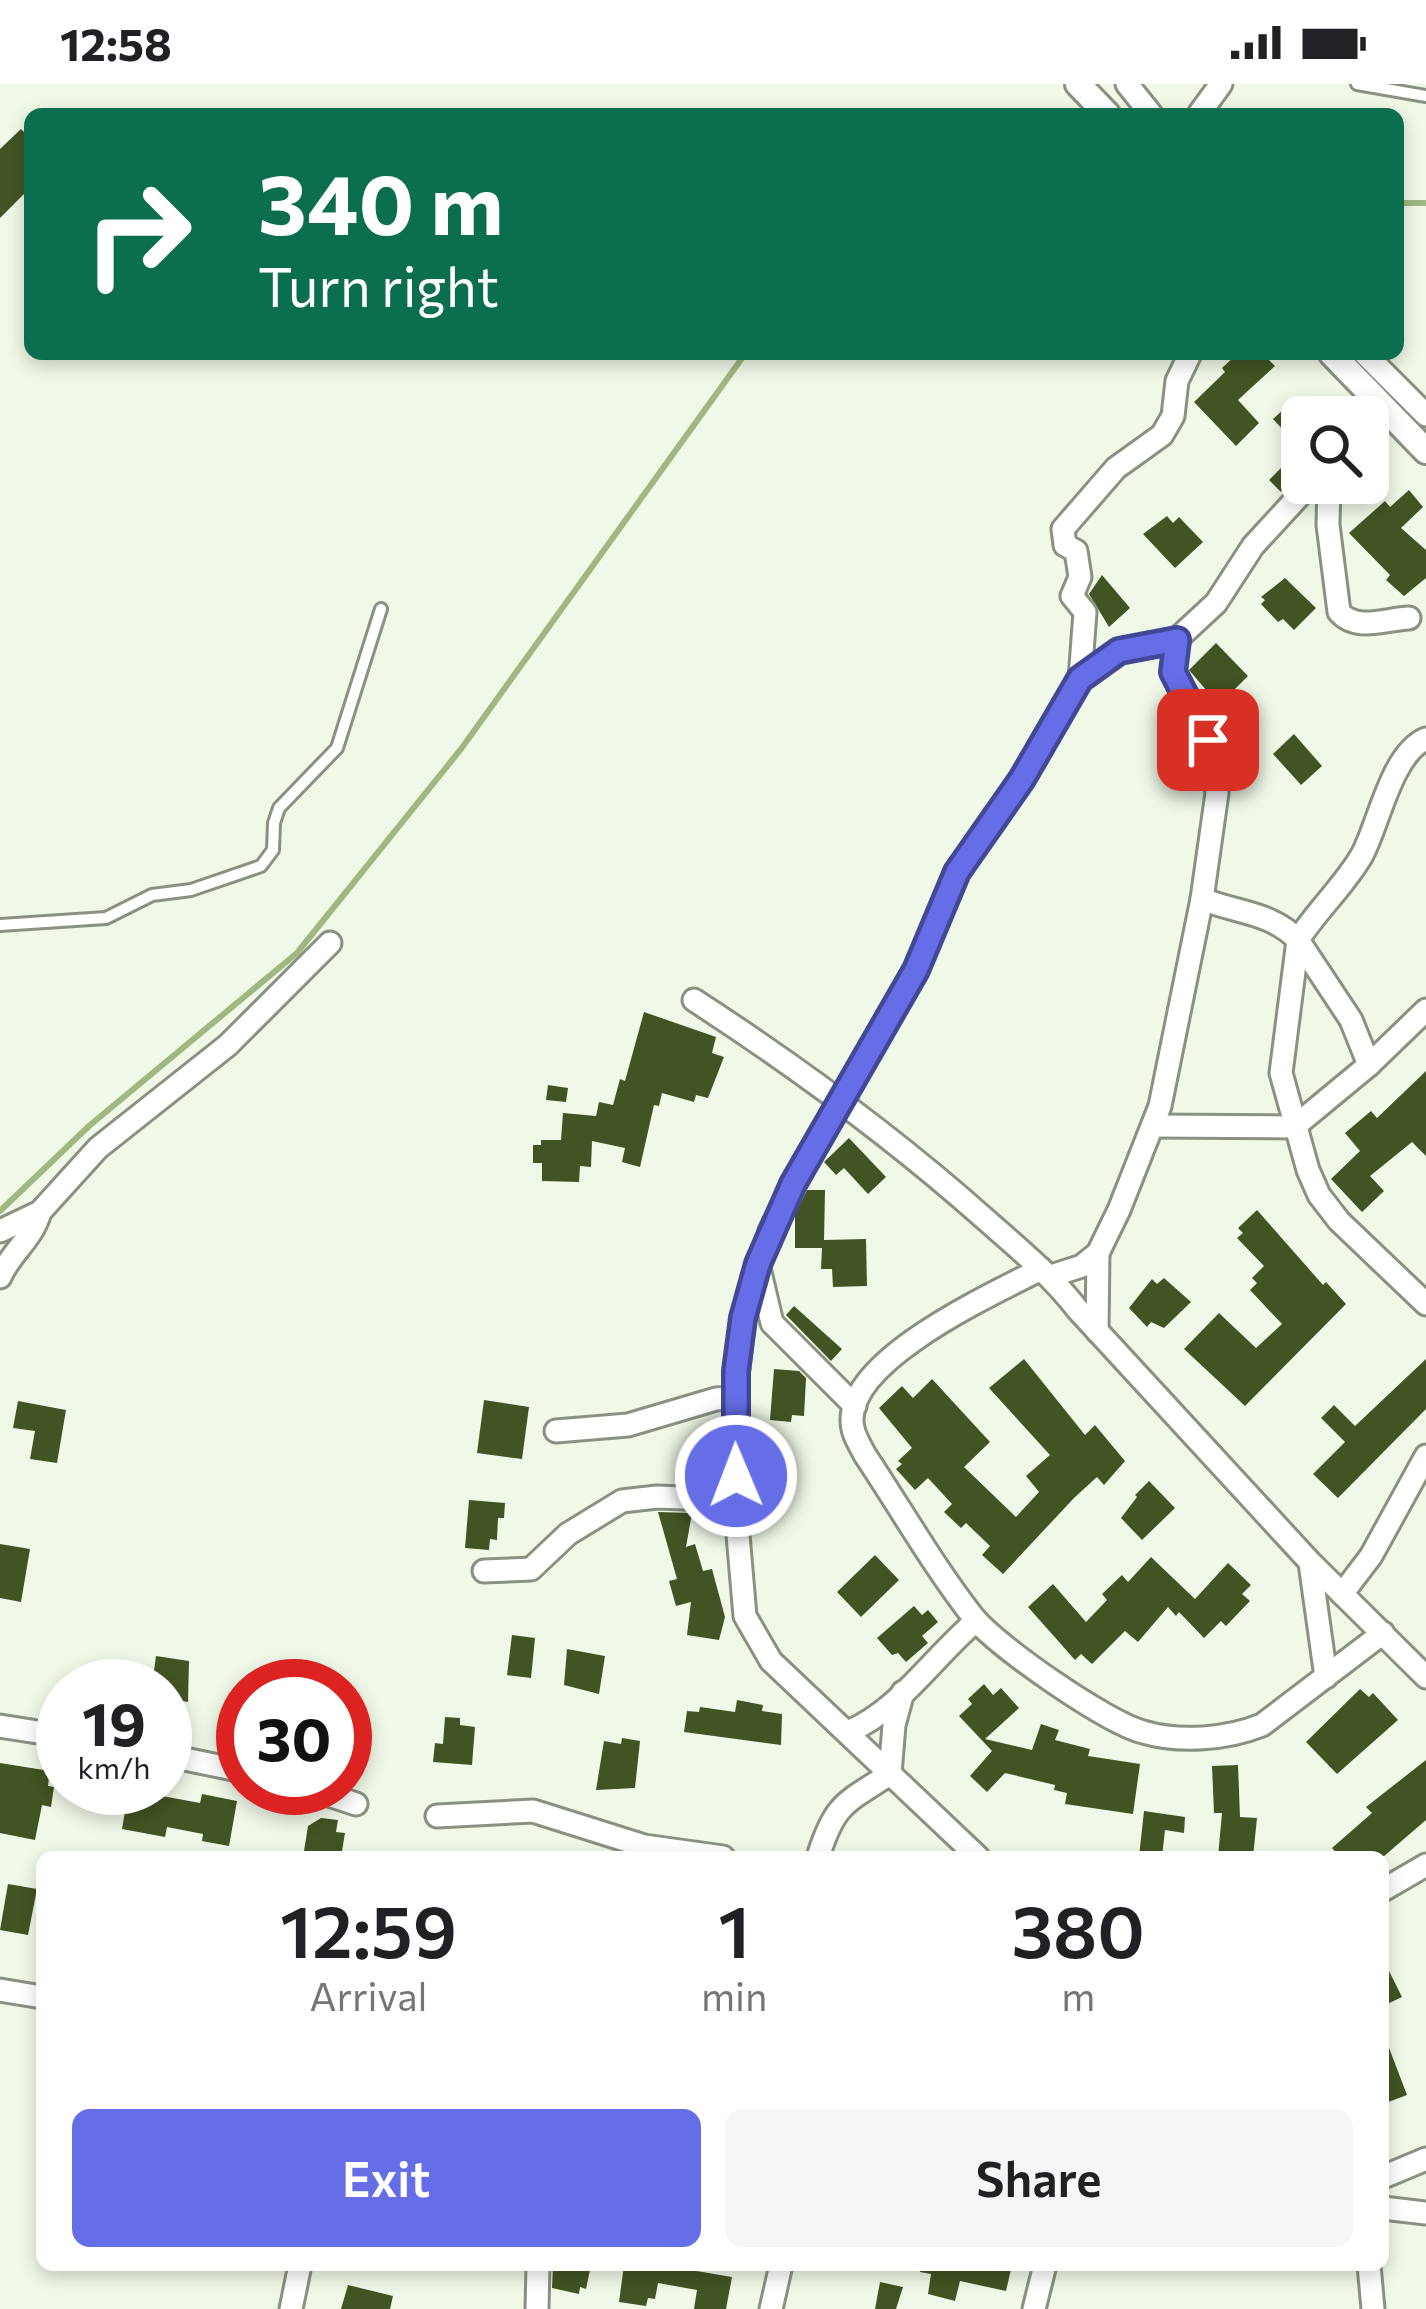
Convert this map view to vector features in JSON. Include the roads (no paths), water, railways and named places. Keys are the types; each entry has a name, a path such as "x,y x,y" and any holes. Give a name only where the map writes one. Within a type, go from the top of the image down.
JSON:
{"street":[{"path":"1078,84 1101,108"},
{"path":"1127,84 1146,108"},
{"path":"1080,679 1085,612 1072,596 1081,577 1076,551 1065,545 1063,530 1116,467 1162,435 1173,416 1177,381 1187,360"},
{"path":"1336,360 1362,396"},
{"path":"1371,360 1426,415"},
{"path":"1389,425 1426,451"},
{"path":"973,1851 771,1661 745,1616 735,1500 735,1398 743,1318 758,1264 793,1184 924,955 957,872 1022,779 1080,679 1119,651 1177,640 1216,603 1253,546 1292,504"},
{"path":"1328,504 1339,612 1347,621 1358,623 1409,618"},
{"path":"1097,1331 1098,1253 1153,1126 1172,1059 1217,793 1208,740 1173,672 1177,640"},
{"path":"1426,739 1416,743 1382,801 1362,856 1298,940 1281,1073 1308,1170 1328,1208 1426,1304"},
{"path":"1202,899 1281,923 1298,940 1352,1020 1369,1065"},
{"path":"0,1277 11,1256 28,1241 40,1212 98,1148 228,1046 330,943"},
{"path":"694,1000 793,1064 903,1147 1046,1272 1310,1562 1426,1677"},
{"path":"1153,1126 1294,1127 1426,1010"},
{"path":"0,1231 40,1212"},
{"path":"1098,1253 1082,1267 1046,1272 918,1336 865,1386 855,1406 852,1424 865,1456 976,1621 1021,1660 1138,1731 1212,1737 1262,1725 1383,1633"},
{"path":"758,1264 772,1323 855,1406"},
{"path":"556,1431 628,1425 716,1399 735,1398"},
{"path":"1342,1594 1371,1556 1426,1456"},
{"path":"484,1571 531,1568 568,1534 632,1498 735,1500"},
{"path":"1310,1562 1326,1677"},
{"path":"848,1732 880,1717 976,1621"},
{"path":"890,1774 894,1725 903,1692"},
{"path":"0,1726 36,1732"},
{"path":"820,1851 837,1811 890,1774"},
{"path":"436,1816 523,1809 644,1846 679,1851"},
{"path":"1389,1887 1426,1865"},
{"path":"0,1990 36,1996"},
{"path":"1389,2174 1426,2159"},
{"path":"1389,2209 1426,2213"},
{"path":"291,2309 299,2271"},
{"path":"537,2309 538,2271"},
{"path":"771,2309 780,2271"},
{"path":"1034,2309 1044,2271"},
{"path":"1370,2271 1373,2309"}],"lane":[{"path":"1357,84 1426,96"},
{"path":"0,925 106,918 152,895 191,890 261,866 273,850 280,808 337,748 381,609"}],"waterway":[{"path":"1404,203 1426,203"},
{"path":"0,1211 89,1126 297,953 461,749 741,360"}]}
